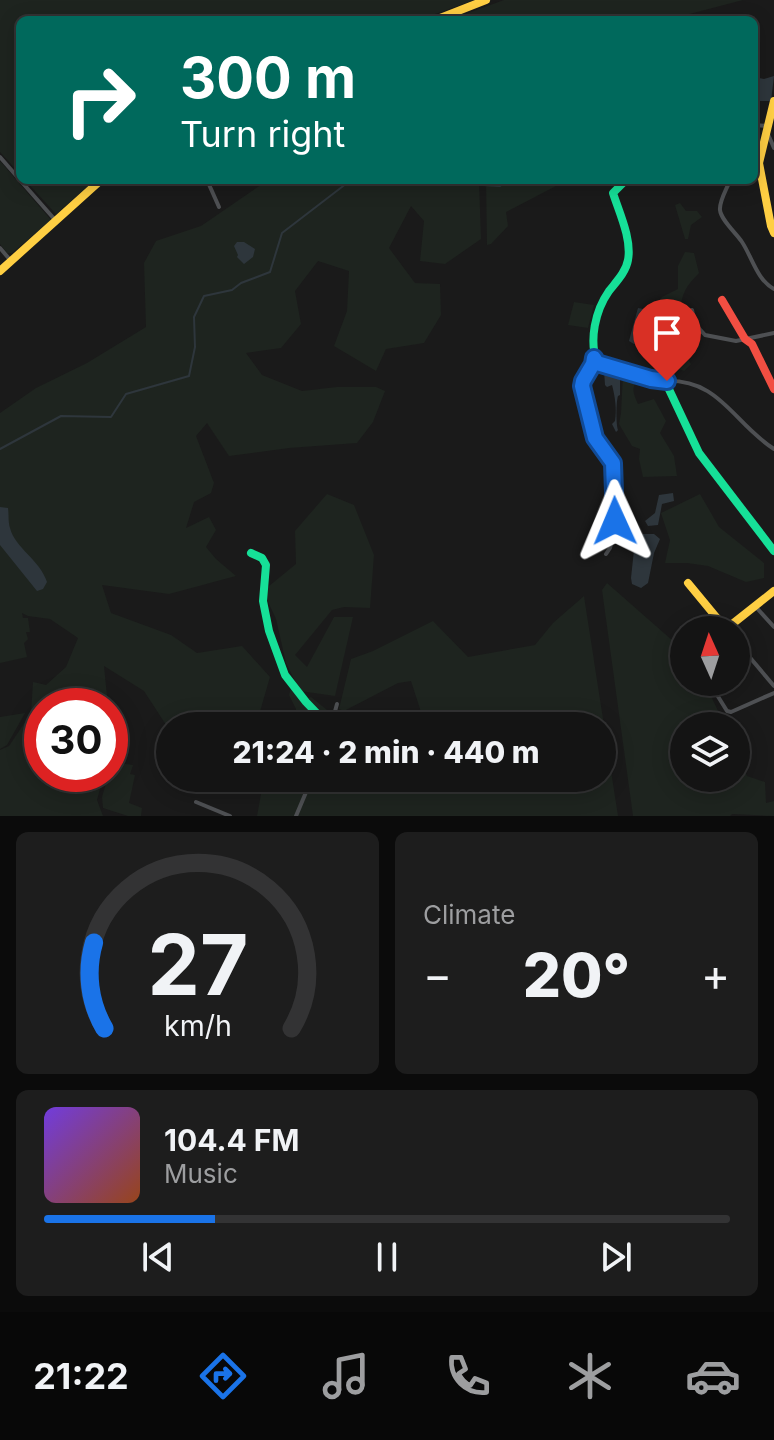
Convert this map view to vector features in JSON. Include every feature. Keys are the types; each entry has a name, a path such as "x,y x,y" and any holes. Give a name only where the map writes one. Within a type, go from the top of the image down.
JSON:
{"street":[{"path":"446,16 486,0"},
{"path":"774,101 760,155 760,171 774,233"},
{"path":"758,126 768,129"},
{"path":"768,129 774,148"},
{"path":"0,157 16,175"},
{"path":"24,184 56,221"},
{"path":"0,271 97,184"},
{"path":"209,184 219,207"},
{"path":"606,554 615,530 615,475 613,463 595,438 582,386 593,364 594,336 601,303 629,257 613,193 622,184"},
{"path":"728,184 719,207 722,217 741,240 767,286 774,289"},
{"path":"0,248 11,261"},
{"path":"722,300 745,339 752,344 774,389"},
{"path":"692,310 695,324 705,335 736,341 774,333"},
{"path":"594,358 597,363 666,383 699,453 774,551"},
{"path":"661,381 686,382 713,394 747,428 774,449"},
{"path":"251,553 262,558 266,565 263,601 269,631 285,675 316,712"},
{"path":"688,583 715,616"},
{"path":"743,616 774,591"},
{"path":"755,606 774,627"},
{"path":"750,658 774,686"},
{"path":"718,696 727,711 731,712 774,693"},
{"path":"334,712 337,704"},
{"path":"296,816 306,792"},
{"path":"196,802 230,816"}],"shaded area":[{"path":"0,0 475,0 429,16 16,16 16,170 0,152"},
{"path":"504,0 743,0 682,16 460,16"},
{"path":"774,76 771,101 758,101 758,78"},
{"path":"0,161 16,180 16,184 20,184 51,220 12,253 7,253 0,244"},
{"path":"29,184 90,184 56,214"},
{"path":"262,184 479,184 481,239 445,264 420,261 424,221 411,206 389,248 415,283 440,284 441,315 424,343 386,349 376,371 334,346 347,311 349,271 318,261 295,291 301,324 281,348 246,353 262,375 302,391 376,387 385,391 373,422 357,443 229,456 207,423 196,436 214,483 211,493 194,502 186,528 209,517 216,530 206,547 236,576 169,594 102,585 111,613 171,635 197,653 242,646 270,677 260,712 158,712 144,691 104,666 106,688 33,688 33,682 46,685 66,667 78,638 50,619 22,613 23,618 28,618 30,632 26,632 28,639 24,643 27,657 0,663 0,413 36,388 87,363 146,327 144,263 156,241 201,226"},
{"path":"486,184 555,184 506,212 508,226 487,245"},
{"path":"680,203 686,211 697,211 702,217 691,225 688,239 685,239 675,205"},
{"path":"237,242 244,242 255,249 253,257 244,264 237,257 234,246"},
{"path":"685,252 694,253 699,273 684,292 681,315 670,325 666,336 680,347 691,364 684,371 665,361 655,350 649,315 662,297 678,289 678,266"},
{"path":"574,302 594,305 588,328 568,325"},
{"path":"638,308 649,313 639,343 634,344 629,341"},
{"path":"604,370 620,374 616,432 612,424 616,417 614,394 612,385 605,385"},
{"path":"623,373 638,378 634,391 638,404 654,399 666,421 660,433 674,456 677,476 643,477 640,449 632,446 619,424"},
{"path":"673,493 674,501 662,504 658,525 648,526 645,521 655,513 659,495"},
{"path":"327,494 354,505 374,555 370,608 332,610 295,655 307,667 334,617 353,617 335,696 300,691 286,663 276,619 263,591 296,564 295,531"},
{"path":"700,494 719,527 764,563 764,578 746,582 708,566 665,563 670,540 661,513"},
{"path":"0,507 8,508 13,535 44,574 47,582 43,589 37,591 0,545"},
{"path":"634,534 654,534 660,539 648,583 641,588 632,584 631,578 634,550 631,541"},
{"path":"607,583 670,638 670,696 710,696 718,712 670,712 670,792 750,792 750,777 765,782 766,803 774,801 774,816 633,816 602,590"},
{"path":"584,596 602,712 421,712 411,681 398,683 344,711 339,709 351,659 433,621 468,657 535,645 553,623"},
{"path":"291,688 301,701 311,697 327,710 296,712 289,695"},
{"path":"24,713 7,745 0,749 0,717"},
{"path":"24,724 24,792 99,792 97,800 103,816 0,816 0,750 9,746"},
{"path":"128,764 133,765 130,774 135,775 129,803 142,808 141,816 128,816 103,808 103,792 128,792"},
{"path":"258,792 614,792 618,816 257,816 261,794"}],"waterway":[{"path":"0,449 61,416 111,417 126,394 189,376 195,347 194,317 204,296 232,290 241,283 270,272 282,233 346,184"},
{"path":"469,184 477,185"},
{"path":"483,185 503,184"}],"traffic: fast":[{"path":"622,184 613,193 627,235 628,260 623,273 604,299 597,317 594,335 597,363 666,383 699,453 774,551"},
{"path":"251,553 262,558 266,565 263,601 269,631 285,675 316,712"}],"traffic: slow":[{"path":"445,16 486,0"},
{"path":"774,101 759,163 774,233"},
{"path":"0,271 97,184"},
{"path":"688,583 726,629 774,591"}],"traffic: jam":[{"path":"722,300 745,339 752,344 774,389"}],"route":[{"path":"615,521 613,463 595,438 583,381 594,358 597,363 667,381"}]}
